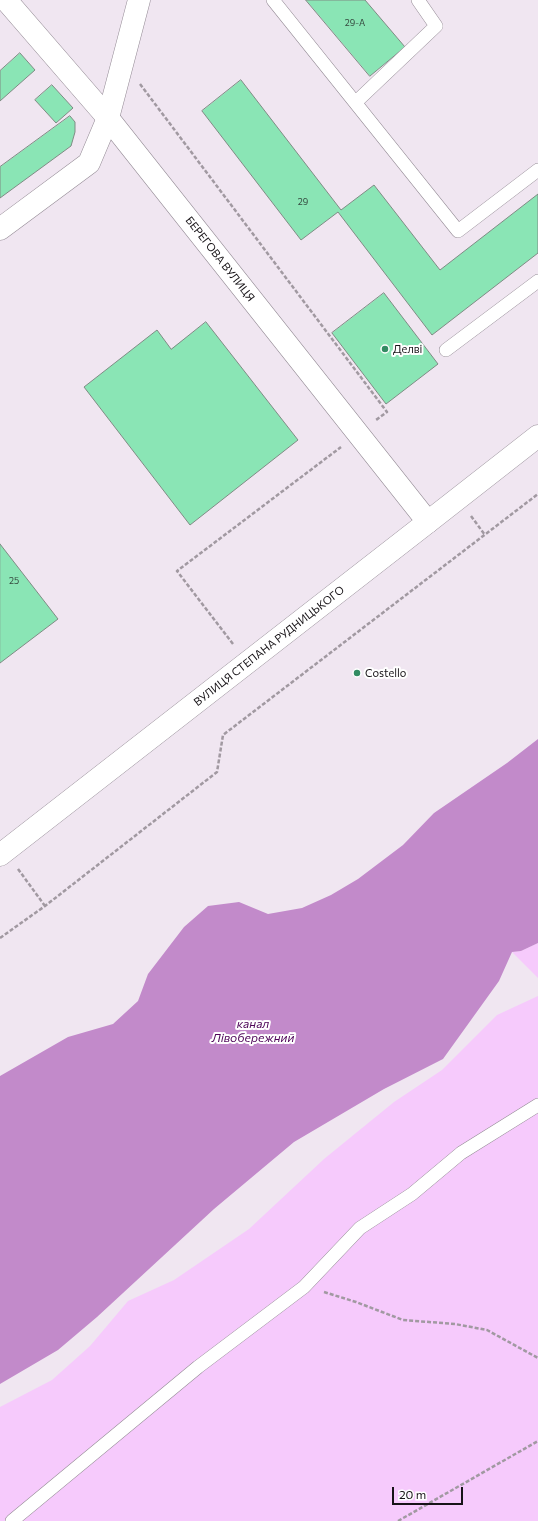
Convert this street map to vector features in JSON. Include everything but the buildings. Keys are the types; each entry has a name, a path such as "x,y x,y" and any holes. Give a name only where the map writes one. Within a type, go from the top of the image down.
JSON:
{"street":[{"name":"БЕРЕГОВА ВУЛИЦЯ","path":"6,0 108,118 428,522"},
{"path":"0,229 89,163 108,118 139,0"},
{"name":"ВУЛИЦЯ СТЕПАНА РУДНИЦЬКОГО","path":"3,853 538,436"}],"lane":[{"path":"273,0 458,231 538,170"},
{"path":"356,102 436,26 418,0"},
{"path":"446,350 538,281"},
{"path":"12,1521 198,1368 304,1287 360,1228 412,1194 461,1153 538,1105"}],"path":[{"path":"123,62 387,412"},
{"path":"247,663 177,571 358,434"},
{"path":"0,938 45,906 216,772 223,735 538,494"},
{"path":"3,853 45,906"},
{"path":"304,1287 356,1302 402,1320 455,1324 487,1330 538,1358"},
{"path":"398,1521 538,1441"}],"shaded area":[{"path":"538,943 538,978 512,952 521,951"},
{"path":"538,996 538,1521 0,1521 0,1407 52,1380 90,1346 128,1301 174,1280 249,1229 324,1159 394,1102 442,1070 497,1015"}],"water":[{"name":"канал Лівобережний","path":"538,739 538,943 521,951 512,952 499,981 443,1059 384,1089 294,1142 214,1209 97,1317 58,1350 0,1384 0,1076 68,1037 113,1024 138,1001 148,974 184,927 208,906 239,902 268,914 302,908 331,895 358,879 403,845 434,813 507,763"}],"place":[{"name":"Делві","path":"385,349"},
{"name":"Costello","path":"357,673"}]}
